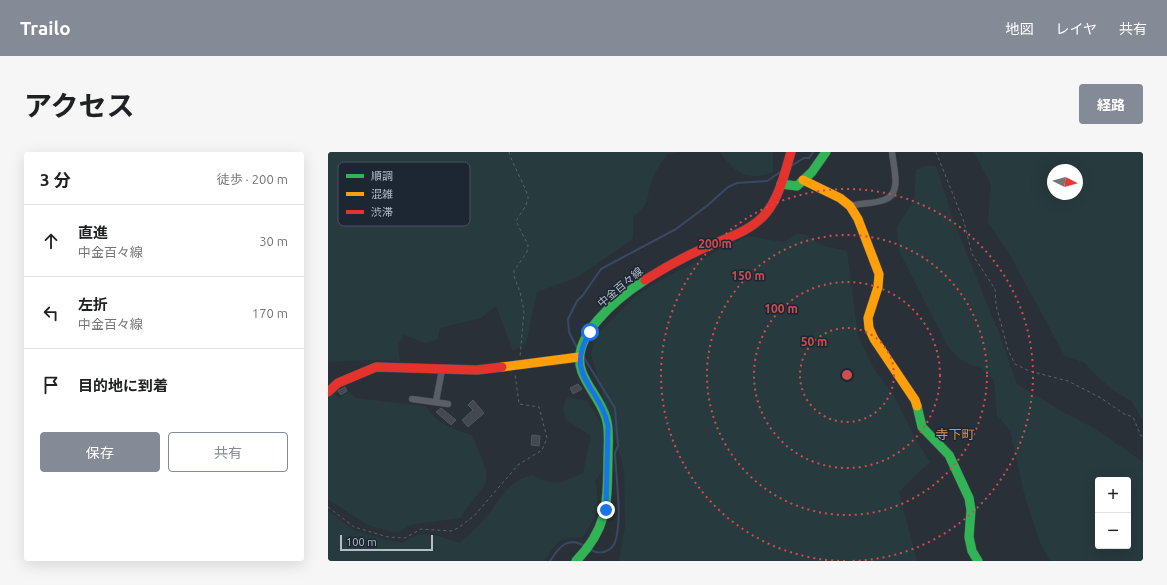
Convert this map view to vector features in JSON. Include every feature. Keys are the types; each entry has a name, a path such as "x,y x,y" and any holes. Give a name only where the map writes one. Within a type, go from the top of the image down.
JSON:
{"street":[{"name":"中金百々線","path":"576,561 588,549 603,524 606,510 608,426 606,415 581,370 579,357 582,344 612,306 640,284 677,260 752,227 763,218 771,207 782,181 791,152"},
{"path":"782,181 797,186 826,152"},
{"path":"850,206 885,200 892,192 895,184 892,152"},
{"path":"803,180 850,206 858,218 880,274 880,283 868,316 869,328 874,339 915,400 922,427 949,455 969,498 971,510 969,538 972,551 978,561"},
{"path":"328,392 338,383 376,367 477,370 579,357"},
{"path":"436,401 442,370"},
{"path":"412,399 436,401 448,404"}],"path":[{"path":"328,507 354,527 388,537 405,538 421,529 452,531 466,523 518,465 542,450 547,438 539,407 519,404 517,364 524,311 520,292 514,276 514,270 528,252 528,245 516,221 528,199 528,195 517,174 509,152"},
{"path":"936,152 964,222 972,254 995,289 996,305 1008,350 1015,364 1029,371 1068,381 1101,398 1124,414 1133,417 1142,436"}],"green space":[{"path":"328,152 682,152 668,154 654,175 647,201 640,211 633,217 633,238 578,277 537,292 526,344 513,351 496,306 481,318 440,328 438,339 426,343 404,335 398,345 400,361 367,360 328,362"},
{"path":"720,152 773,152 773,172 756,176 742,174 731,165"},
{"path":"974,152 1143,152 1143,421 1131,401 1111,389 1084,363 1064,355 1006,248 988,223 991,185"},
{"path":"927,165 936,166 954,222 999,333 1017,384 1097,430 1143,462 1143,561 1050,561 1040,542 1025,497 1010,431 997,415 994,380 982,368 958,358 947,345 899,251 897,227 914,200 916,170"},
{"path":"796,234 804,234 821,245 847,251 858,335 875,371 893,394 915,438 930,462 899,492 917,561 619,561 625,527 624,470 591,354 594,338 637,295 666,277 747,236 783,242"},
{"path":"349,392 355,398 426,406 435,417 446,425 472,435 486,469 486,483 460,518 410,525 398,533 370,526 328,500 328,399 335,393 339,398"},
{"path":"567,397 587,401 605,430 602,471 595,481 598,498 596,511 582,538 563,539 556,545 544,561 328,561 328,511 353,530 386,540 404,543 417,535 424,534 438,536 460,543 482,522 503,494 515,482 532,475 546,481 558,482 583,473 591,436 565,419 563,407"}],"building":[{"path":"578,384 582,389 573,394 570,388"},
{"path":"345,387 347,391 341,395 338,391"},
{"path":"473,400 484,413 468,427 462,420 473,410 468,405"},
{"path":"441,408 456,420 451,425 436,412"},
{"path":"532,435 540,436 539,446 531,445"}],"waterway":[{"path":"791,166 804,158 809,158 813,152"},
{"path":"577,348 569,332 568,319 577,301 601,269 676,229 708,205 728,187 737,183 767,181 782,171"},
{"path":"583,356 615,408 618,446 615,453 619,508 616,539 612,547 605,552 597,552 590,549"},
{"path":"550,561 557,551 569,542 574,542 586,547"}],"traffic: fast":[{"path":"781,184 797,186 812,172 826,152"},
{"path":"576,561 587,549 595,537 600,525 606,501 608,473 608,427 604,412 582,372 580,359 582,345 598,319 634,287 645,280"},
{"path":"917,406 922,427 949,455 969,498 971,510 969,537 972,551 978,561"}],"traffic: slow":[{"path":"803,180 840,198 850,206 858,219 879,274 878,287 868,318 869,328 874,339 915,400 917,406"},
{"path":"502,367 579,357"}],"traffic: jam":[{"path":"645,280 689,255 746,230 761,219 772,205 782,183 791,152"},
{"path":"328,392 338,383 376,367 477,370 502,367"}],"district":[{"name":"寺下町","path":"955,434"}],"route":[{"path":"590,332 582,344 579,357 581,370 606,415 608,426 608,477 606,510"}]}
